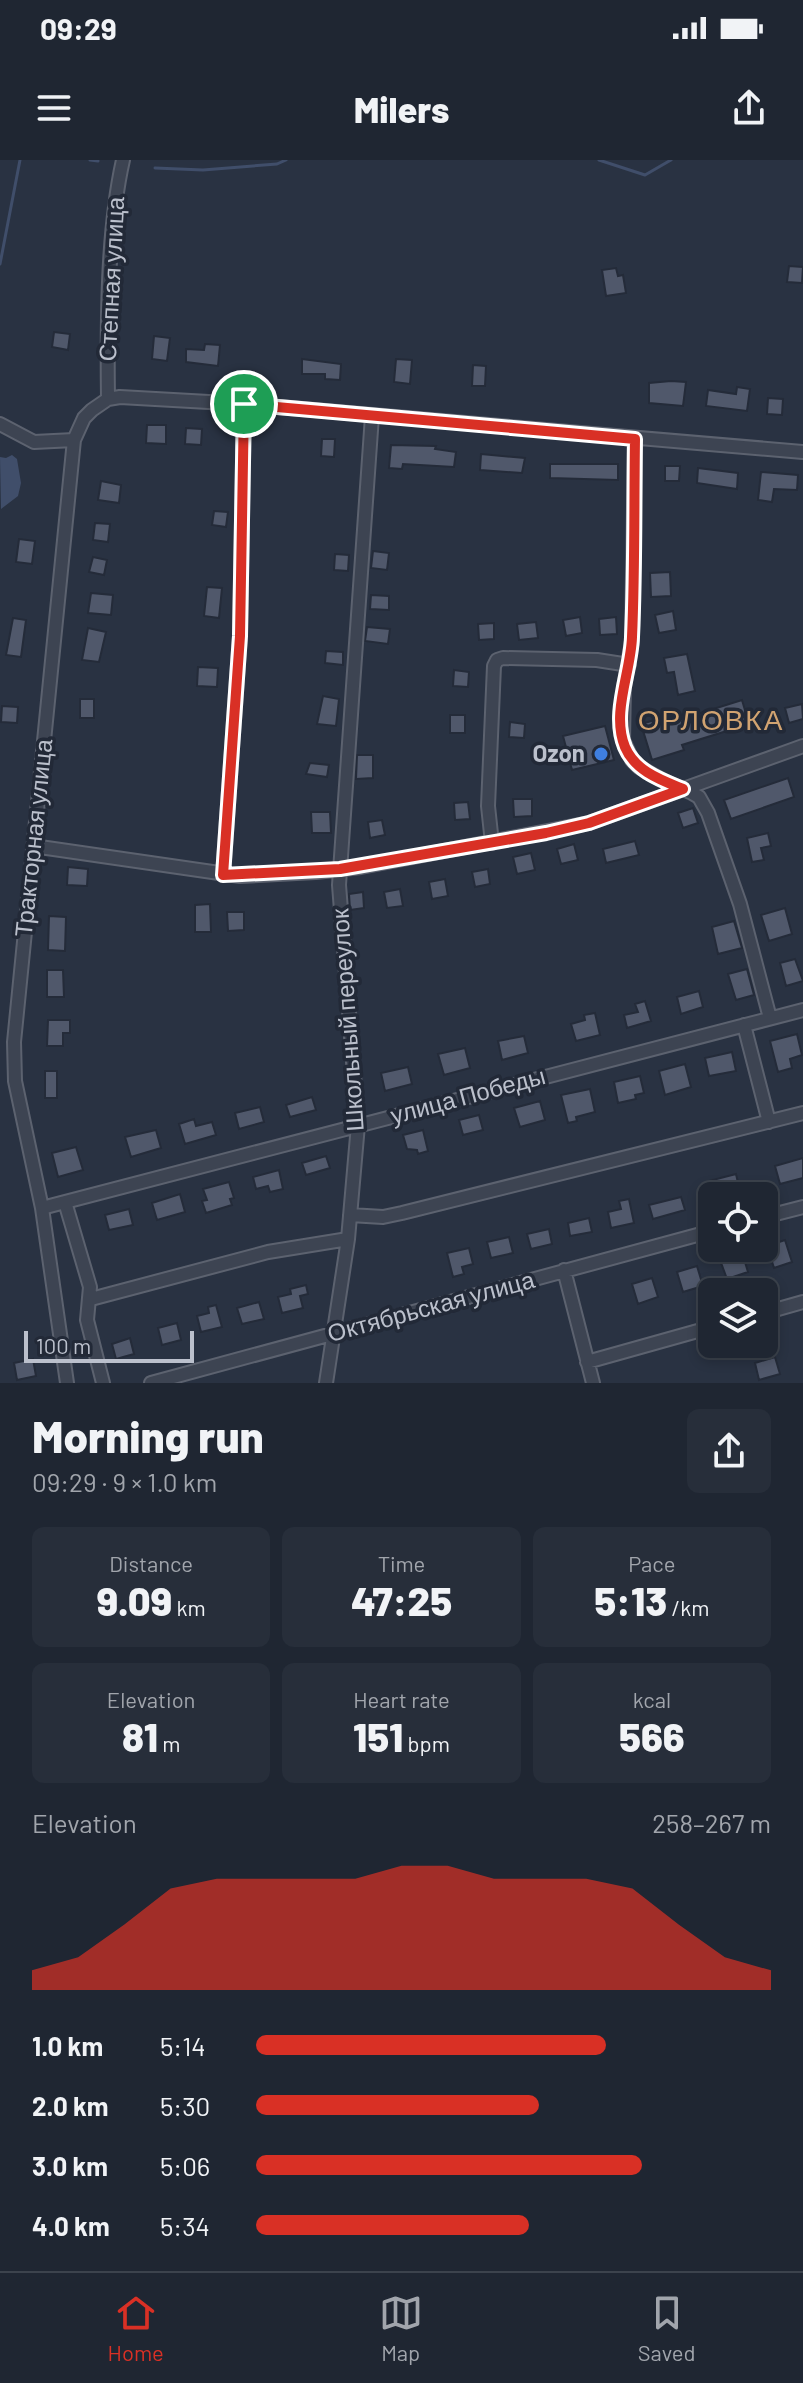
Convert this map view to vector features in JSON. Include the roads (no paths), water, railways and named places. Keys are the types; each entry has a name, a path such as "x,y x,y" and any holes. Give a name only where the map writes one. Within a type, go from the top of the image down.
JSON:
{"street":[{"name":"Степная улица","path":"108,399 112,245 117,185 123,160"},
{"path":"108,399 120,397 244,404 803,452"},
{"name":"Тракторная улица","path":"67,1383 42,1208 13,1062 74,440 84,418 108,399"},
{"path":"223,875 240,636 244,404"},
{"name":"Школьный переулок","path":"326,1383 348,1239 358,1125 339,898 372,416"},
{"path":"0,424 34,442 74,440"},
{"path":"635,439 632,641 624,687 622,725 626,750 639,767 699,797 708,813 740,904 770,1018"},
{"path":"492,843 488,806 494,666 497,660 597,660 629,665"},
{"path":"33,846 223,875 340,869 589,823 803,746"},
{"name":"улица Победы","path":"42,1208 803,1010"},
{"path":"744,1025 769,1122"},
{"path":"350,1215 383,1217 402,1213 803,1113"},
{"path":"65,1202 90,1287 87,1320 103,1383"},
{"path":"778,1213 803,1207"},
{"name":"Октябрьская улица","path":"151,1383 698,1235"},
{"path":"91,1299 268,1252 348,1239"},
{"path":"564,1270 593,1383"},
{"path":"778,1309 803,1302"},
{"path":"587,1362 698,1331"}],"water":[{"path":"12,455 17,459 21,483 18,496 1,509 0,457"}],"waterway":[{"path":"0,264 20,160"},
{"path":"90,160 98,161"},
{"path":"155,168 203,170 277,164 286,160"},
{"path":"599,160 645,175 671,160"}],"place":[{"name":"Ozon","path":"601,754"}],"district":[{"name":"ОРЛОВКА","path":"711,720"}]}
